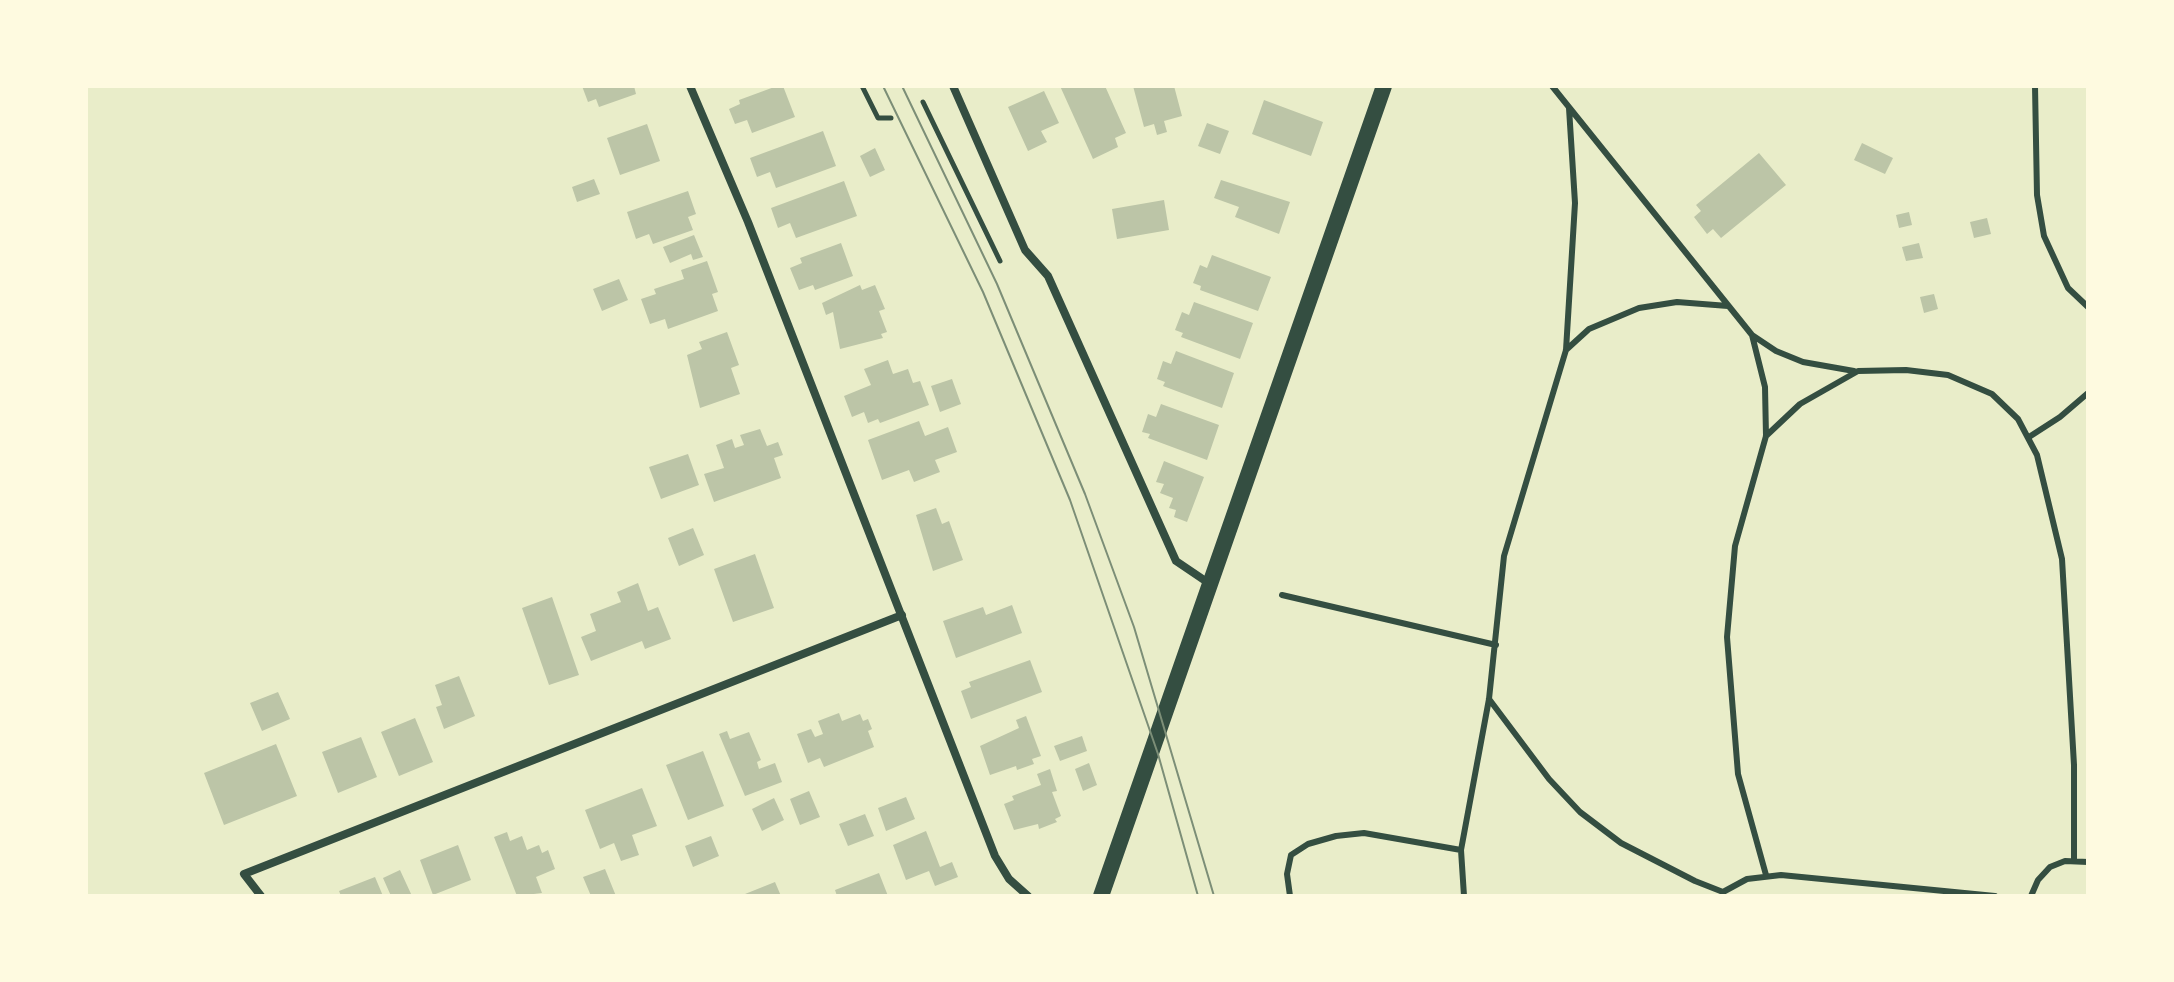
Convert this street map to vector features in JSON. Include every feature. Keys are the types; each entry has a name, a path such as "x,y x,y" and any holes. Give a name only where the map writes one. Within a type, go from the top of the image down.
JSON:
{"main road":[{"path":"1101,896 1384,86"}],"street":[{"path":"690,86 748,222 995,856 1009,879 1026,896"},
{"path":"953,86 1025,250 1048,276 1176,561 1210,584"},
{"path":"261,896 244,874 902,615"}],"lane":[{"path":"1552,86 1752,335 1803,362 1858,371 1928,371 1973,383 2007,406 2029,437 2050,501 2065,582 2074,765 2074,860"},
{"path":"2035,86 2037,195 2044,236 2068,288 2088,307"},
{"path":"1464,896 1461,850 1489,699 1509,533 1554,399 1566,350 1575,203 1569,108"},
{"path":"1566,350 1589,329 1639,308 1677,302 1728,306"},
{"path":"1752,335 1765,387 1766,436 1735,546 1727,637 1738,774 1766,875"},
{"path":"1766,436 1787,413 1807,398 1858,371"},
{"path":"2029,437 2060,417 2088,393"},
{"path":"1282,595 1496,645"},
{"path":"1489,699 1564,796 1599,829 1645,856 1723,894 1747,879 1766,875 1899,893 1995,896"},
{"path":"1290,896 1287,874 1291,855 1308,844 1336,836 1364,833 1461,850"},
{"path":"2031,896 2044,872 2058,863 2074,860 2088,862"}],"path":[{"path":"862,86 878,118 891,118"},
{"path":"923,102 1000,261"}],"building":[{"path":"582,86 634,86 636,94 599,107 596,99 588,102"},
{"path":"783,86 795,117 752,133 747,120 735,124 729,109 740,104 739,100"},
{"path":"1060,86 1105,86 1126,133 1115,138 1118,147 1093,159"},
{"path":"1133,86 1174,86 1182,116 1164,121 1167,132 1157,135 1154,124 1144,127"},
{"path":"1044,91 1059,123 1041,131 1047,142 1028,151 1008,107"},
{"path":"1264,100 1323,122 1311,156 1252,134"},
{"path":"1207,123 1229,131 1220,154 1198,146"},
{"path":"647,124 660,161 620,175 607,138"},
{"path":"823,131 836,166 776,188 770,172 757,177 750,158"},
{"path":"1862,143 1893,158 1885,174 1854,160"},
{"path":"875,148 885,170 870,177 860,156"},
{"path":"1759,153 1786,185 1721,238 1713,229 1707,234 1694,217 1701,211 1696,205"},
{"path":"594,179 600,194 577,202 572,187"},
{"path":"1221,180 1290,202 1279,234 1235,217 1239,207 1214,198"},
{"path":"844,181 857,216 796,238 790,223 778,228 771,208"},
{"path":"688,191 696,214 688,217 693,230 653,244 649,234 636,239 627,212"},
{"path":"1164,200 1169,230 1117,239 1112,209"},
{"path":"1909,212 1912,225 1899,228 1896,215"},
{"path":"1987,218 1991,234 1974,238 1970,222"},
{"path":"694,235 703,257 693,260 691,254 670,263 663,247"},
{"path":"841,243 853,276 815,290 813,285 799,290 790,268 802,263 800,258"},
{"path":"1919,243 1923,258 1906,261 1902,247"},
{"path":"1212,255 1271,277 1258,311 1200,290 1201,286 1193,283 1200,265 1207,268"},
{"path":"707,261 718,292 712,294 718,311 668,329 665,319 650,324 641,299 656,294 654,289 684,279 681,270"},
{"path":"619,279 628,300 602,311 593,289"},
{"path":"860,285 862,290 875,285 885,309 879,311 887,332 881,334 883,338 840,349 833,312 826,315 822,303"},
{"path":"1934,294 1938,309 1924,313 1920,297"},
{"path":"1194,302 1253,323 1240,359 1181,337 1183,333 1175,330 1182,312 1189,315"},
{"path":"727,332 739,365 731,368 740,394 700,408 687,355 702,349 699,342"},
{"path":"1176,351 1234,373 1222,408 1163,386 1165,382 1157,379 1163,361 1171,364"},
{"path":"888,360 893,374 908,369 913,383 920,381 929,405 880,423 878,419 868,423 864,412 852,417 844,396 871,385 864,369"},
{"path":"952,379 961,404 940,412 931,386"},
{"path":"1161,404 1219,425 1207,460 1148,438 1150,434 1142,432 1148,414 1156,417"},
{"path":"919,421 925,436 948,427 957,452 935,460 940,472 914,482 909,470 882,480 868,440"},
{"path":"760,429 767,446 778,442 783,455 774,458 781,478 714,502 704,474 724,468 716,445 732,439 735,448 744,445 740,435"},
{"path":"688,454 699,485 661,499 649,467"},
{"path":"1164,461 1204,477 1187,522 1174,517 1176,510 1169,508 1173,498 1160,493 1164,484 1156,482"},
{"path":"936,508 942,524 949,521 963,560 933,571 916,515"},
{"path":"693,528 704,555 679,566 668,538"},
{"path":"755,554 774,608 733,622 714,569"},
{"path":"638,583 648,611 658,607 671,639 645,649 642,641 591,661 581,637 596,631 590,614 621,602 617,592"},
{"path":"552,597 579,675 549,685 522,608"},
{"path":"1012,605 1022,633 956,658 943,621 983,607 986,615"},
{"path":"1030,660 1042,692 971,719 961,691 971,687 969,682"},
{"path":"459,676 475,716 444,729 436,707 442,705 435,685"},
{"path":"278,692 290,719 262,731 250,703"},
{"path":"839,713 842,721 860,714 863,721 868,719 872,729 868,731 874,747 824,767 820,758 808,763 797,734 811,729 815,737 823,734 818,721"},
{"path":"1026,716 1041,756 1032,759 1034,764 1017,770 1016,766 990,775 980,746 1019,728 1016,720"},
{"path":"415,718 433,762 399,776 381,732"},
{"path":"727,731 730,739 749,732 761,760 757,762 759,769 775,763 782,782 745,796 719,734"},
{"path":"1082,736 1087,751 1060,761 1054,746"},
{"path":"361,737 377,777 338,793 322,752"},
{"path":"276,744 297,796 224,825 204,773"},
{"path":"703,751 724,806 688,820 666,765"},
{"path":"1089,763 1097,785 1083,791 1075,769"},
{"path":"1050,769 1057,791 1052,792 1061,816 1055,819 1057,822 1039,829 1038,824 1014,830 1004,804 1014,800 1012,796 1041,785 1037,774"},
{"path":"642,788 657,826 632,835 639,855 621,861 614,843 600,849 585,810"},
{"path":"809,791 820,817 800,825 790,799"},
{"path":"906,797 915,819 886,831 878,808"},
{"path":"774,798 784,820 762,831 752,809"},
{"path":"865,814 874,836 848,846 839,824"},
{"path":"926,831 940,867 952,862 958,877 935,886 929,871 906,880 893,845"},
{"path":"507,832 510,841 522,836 527,850 539,845 542,853 548,850 555,869 536,877 542,893 517,896 494,837"},
{"path":"711,836 719,856 693,867 685,846"},
{"path":"458,845 471,880 433,895 420,860"},
{"path":"605,869 616,896 591,896 583,877"},
{"path":"400,870 412,896 391,896 383,878"},
{"path":"879,873 888,896 837,896 835,890"},
{"path":"375,877 383,896 341,896 339,891"},
{"path":"775,882 781,896 740,896"}],"tram line":[{"path":"883,86 983,292 1070,500 1158,754 1198,896"},
{"path":"902,86 997,284 1085,494 1134,627 1214,896"}]}
